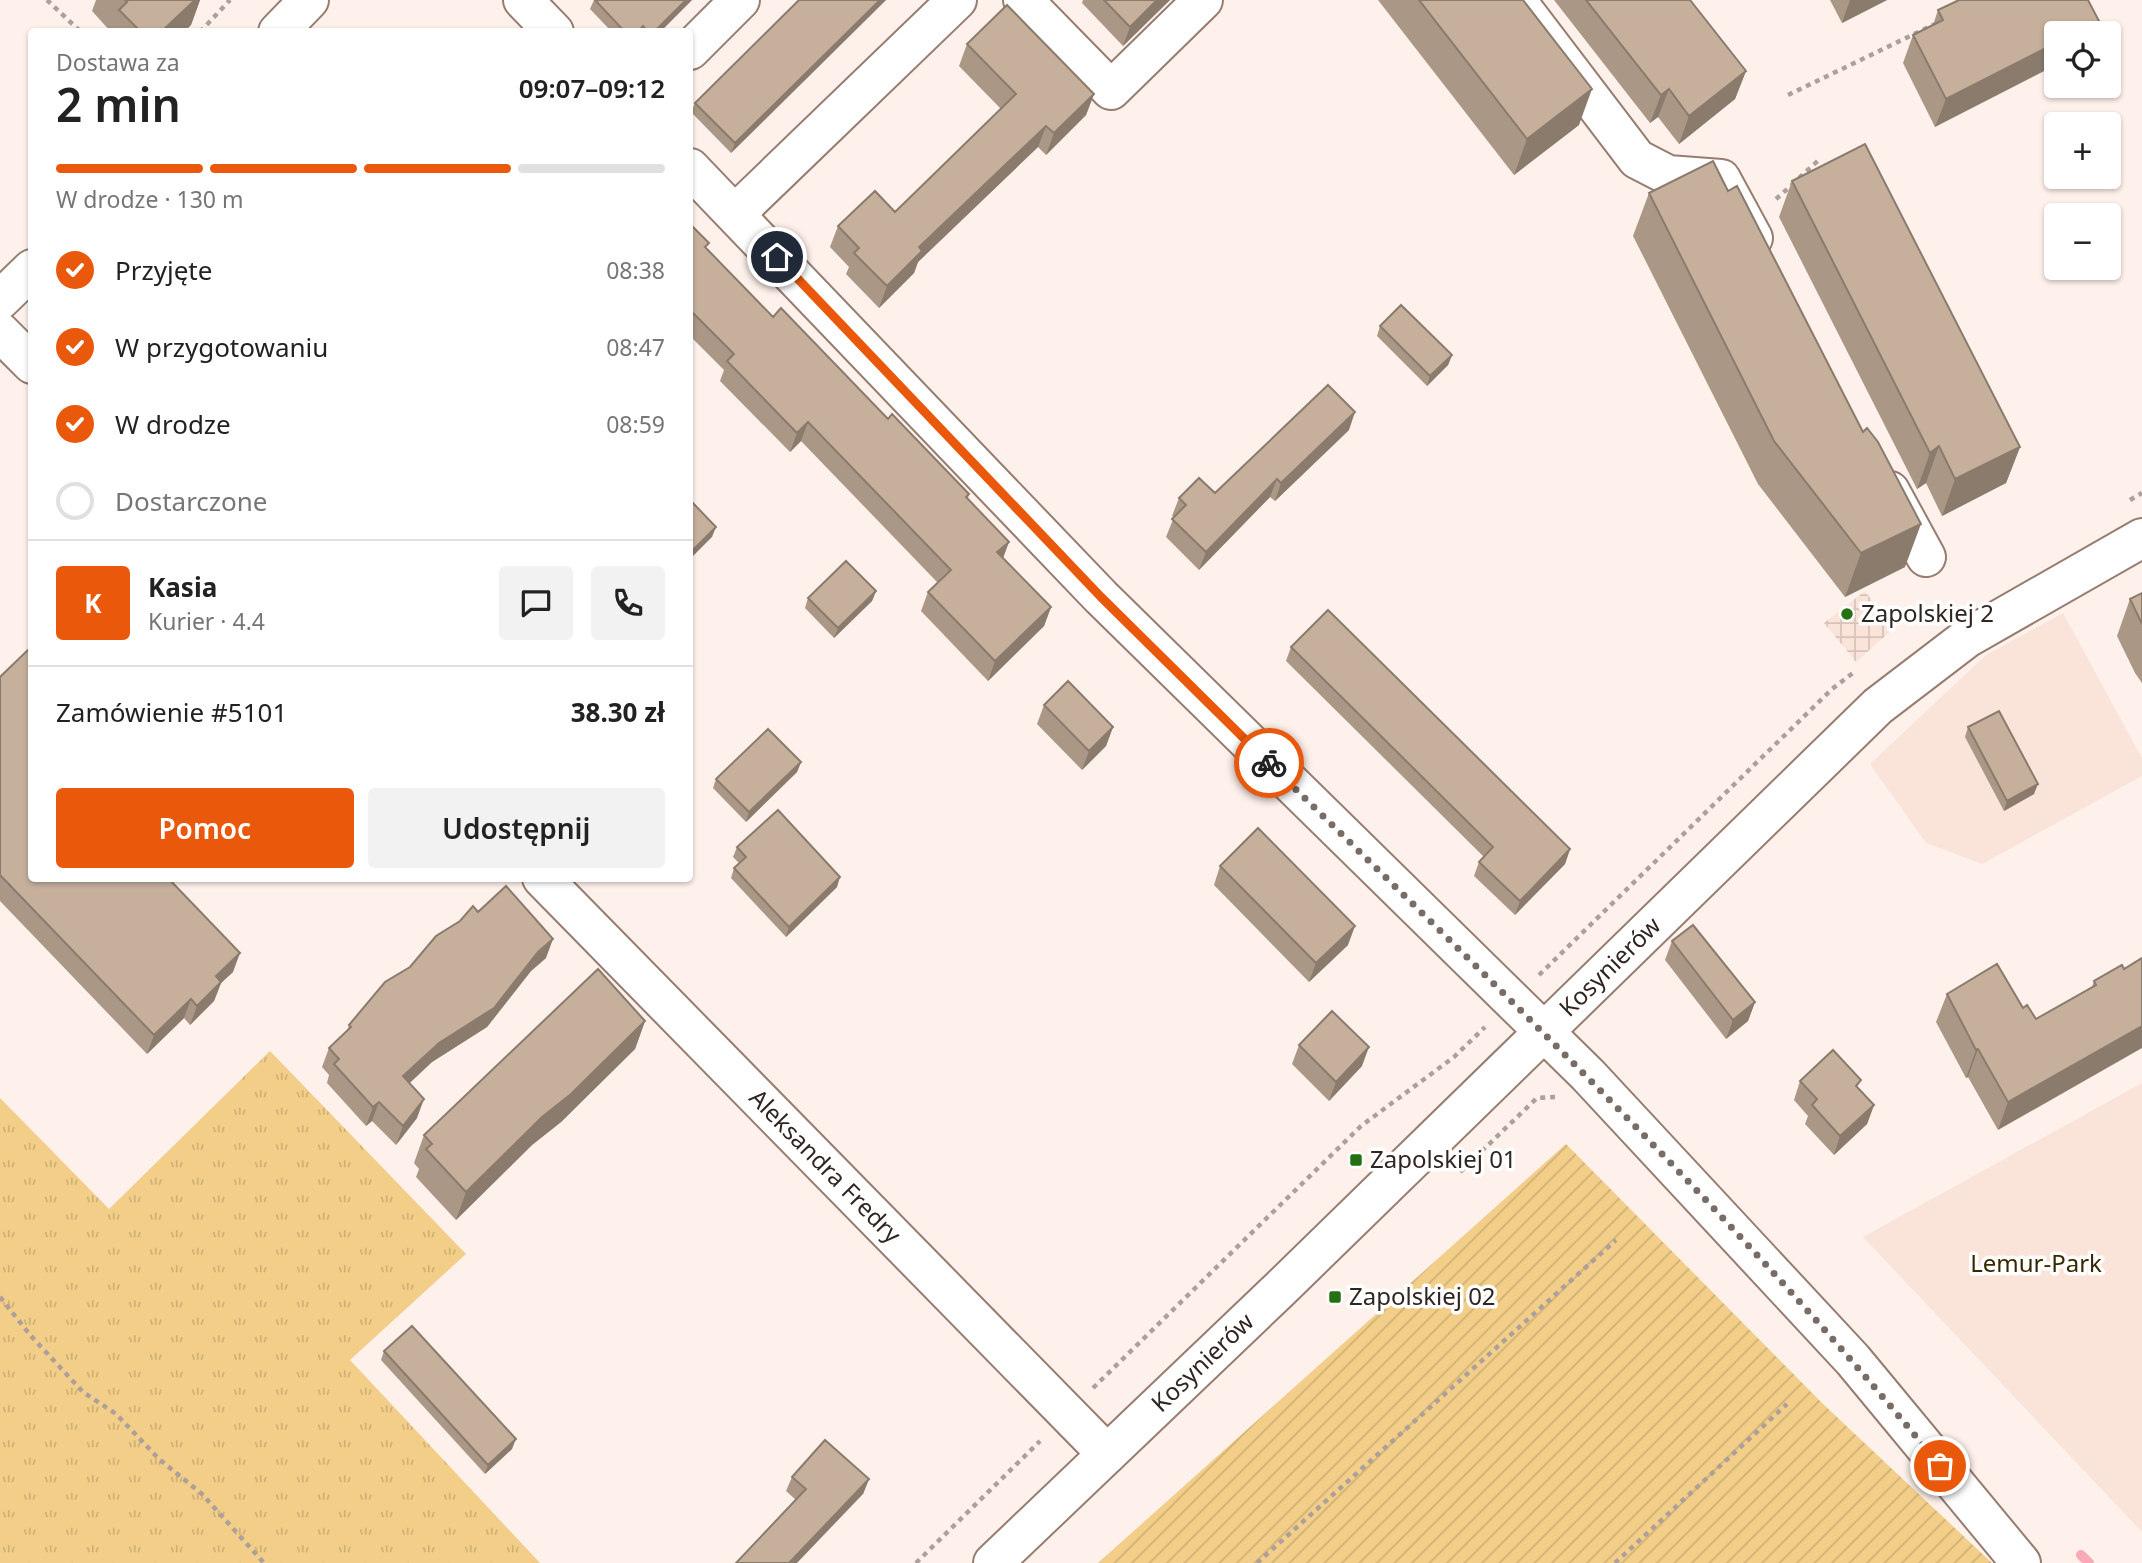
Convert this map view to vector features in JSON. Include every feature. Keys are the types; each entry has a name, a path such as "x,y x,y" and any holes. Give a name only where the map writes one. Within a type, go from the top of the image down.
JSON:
{"street":[{"path":"282,28 309,0"},
{"path":"523,0 550,28"},
{"path":"693,47 740,0"},
{"path":"735,214 957,0"},
{"path":"1023,0 1111,90 1203,0"},
{"path":"1516,0 1637,159 1668,175 1721,180 1773,275"},
{"path":"693,171 1101,597 1588,1075 1853,1360 2021,1563"},
{"path":"0,300 28,273"},
{"path":"0,332 28,360"},
{"path":"1872,459 1926,557"},
{"name":"Kosynierów","path":"993,1563 1878,706 1967,638 2142,538"},
{"name":"Aleksandra Fredry","path":"546,882 1107,1454"}],"path":[{"path":"47,0 77,28"},
{"path":"204,28 230,0"},
{"path":"1788,95 1940,22"},
{"path":"1746,226 1821,158"},
{"path":"1257,1563 1616,1240"},
{"path":"0,1297 31,1336 83,1392 116,1415 159,1459 202,1494 264,1563"},
{"path":"1615,1563 1787,1404"}],"shaded area":[{"path":"1865,591 1893,629 1856,662 1824,623"},
{"path":"2063,613 2142,758 2142,776 1982,864 1926,843 1870,764 1986,655"},
{"name":"Lemur-Park","path":"2142,1083 2142,1532 1863,1237"}],"green space":[{"path":"270,1051 466,1254 350,1360 540,1563 0,1563 0,1098 109,1209"},
{"path":"1566,1144 1823,1404 1992,1563 1098,1563"}],"building":[{"path":"125,0 195,0 165,28 137,28 119,10 127,2"},
{"path":"595,0 686,0 658,28 621,28"},
{"path":"799,0 880,0 735,143 695,103"},
{"path":"1104,0 1157,0 1130,27"},
{"path":"1419,0 1523,0 1592,89 1527,139"},
{"path":"1586,0 1690,0 1746,71 1689,116 1669,89 1661,95"},
{"path":"1959,0 2088,0 2099,21 2044,21 2044,49 1946,99 1913,35 1943,20 1938,10"},
{"path":"1007,5 1094,94 1054,133 1046,126 919,247 922,251 887,286 854,253 859,248 838,226 875,191 895,212 1016,94 967,44"},
{"path":"1865,144 2020,447 1955,479 1939,446 1930,453 1792,181"},
{"path":"1713,161 1728,191 1737,186 1863,432 1867,428 1878,442 1921,524 1861,553 1774,441 1649,193"},
{"path":"693,227 709,243 705,247 773,317 781,308 888,419 892,414 969,494 966,497 1009,542 997,552 1051,607 995,661 928,592 951,570 808,422 797,433 727,361 734,354 693,313"},
{"path":"1401,305 1452,355 1430,376 1380,326"},
{"path":"1328,385 1355,412 1281,483 1277,479 1206,552 1172,519 1186,505 1179,498 1199,478 1215,493"},
{"path":"693,503 716,527 693,550"},
{"path":"846,561 876,591 838,628 808,598"},
{"path":"2142,593 2142,624 2130,599"},
{"path":"1328,610 1570,849 1520,901 1479,862 1493,847 1291,647"},
{"path":"28,650 28,882 172,882 240,953 216,976 221,982 197,1006 191,999 154,1035 0,875 0,677"},
{"path":"1068,681 1113,727 1089,751 1044,705"},
{"path":"1999,711 2038,784 2007,801 1968,727"},
{"path":"768,729 801,762 749,812 716,779"},
{"path":"778,810 840,877 789,927 734,868 746,857 737,847"},
{"path":"1258,828 1355,926 1316,963 1220,866"},
{"path":"506,886 553,939 538,952 494,1008 439,1043 403,1076 424,1099 403,1126 379,1102 373,1107 334,1064 339,1059 329,1048 351,1027 349,1025 385,982 410,967 436,936 460,921 473,906 478,912"},
{"path":"1693,925 1755,1002 1733,1020 1672,941"},
{"path":"2142,958 2142,1026 2008,1102 1978,1049 1976,1050 1947,994 1997,964 2023,1008 2027,1005 2036,1019 2096,985 2094,981 2122,965 2124,969"},
{"path":"598,969 645,1021 466,1192 426,1149 432,1144 424,1135"},
{"path":"1332,1011 1369,1047 1336,1082 1299,1045"},
{"path":"1833,1050 1861,1080 1856,1086 1874,1105 1840,1136 1812,1105 1817,1099 1800,1081"},
{"path":"412,1326 516,1439 488,1465 384,1351"},
{"path":"825,1440 869,1479 789,1563 736,1563 806,1489 792,1477"}],"waterway":[{"path":"2081,1555 2089,1563"}],"way so far":[{"path":"1269,763 1588,1075 1853,1360 1940,1466"}],"place":[{"name":"Zapolskiej 2","path":"1847,614"},
{"name":"Zapolskiej 01","path":"1356,1160"},
{"name":"Zapolskiej 02","path":"1335,1297"}],"route":[{"path":"777,257 1101,597 1269,763"}]}
